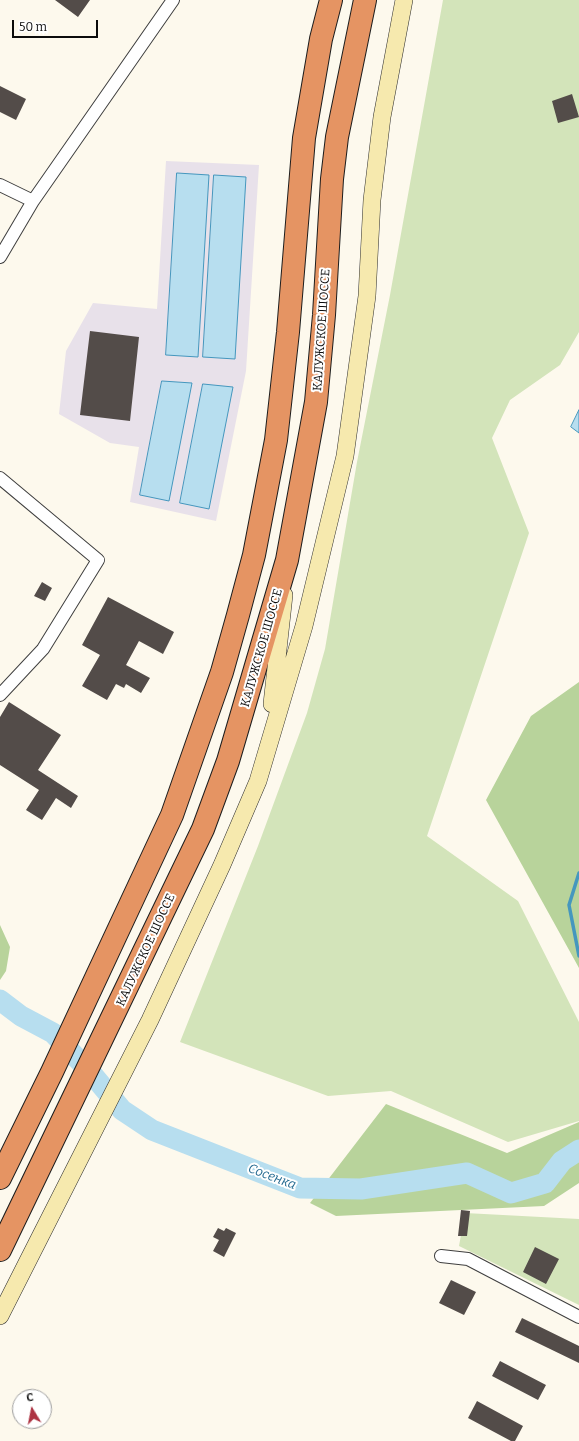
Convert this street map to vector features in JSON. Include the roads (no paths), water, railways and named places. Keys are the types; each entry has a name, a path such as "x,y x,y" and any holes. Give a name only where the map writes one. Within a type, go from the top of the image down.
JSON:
{"highway":[{"path":"0,1178 52,1072 172,815 222,672 254,555 276,440 288,332 304,138 321,39 331,0"},
{"name":"КАЛУЖСКОЕ ШОССЕ","path":"0,1250 119,1006 203,829 228,761 287,560 316,402 324,315 332,179 337,137 365,0"}],"main road":[{"path":"0,1316 150,1020 225,858 258,781 304,626 345,456 367,296 372,200 382,117 404,0"},
{"path":"266,752 287,560"}],"street":[{"path":"0,257 33,201 173,0"},
{"path":"0,185 33,201"},
{"path":"0,478 98,560 43,650 0,695"},
{"path":"441,1256 468,1259 579,1317"}],"water":[{"path":"177,173 209,175 198,357 166,355"},
{"path":"214,175 246,177 235,359 203,357"},
{"path":"162,381 192,383 169,501 140,495"},
{"path":"203,384 233,387 209,509 180,503"},
{"path":"579,410 579,433 571,427"}],"waterway":[{"path":"579,873 569,905 579,956"},
{"name":"Сосенка","path":"0,1000 21,1016 53,1033 92,1074 122,1110 152,1130 300,1188 361,1189 467,1173 511,1193 545,1183 562,1161 579,1150"}]}
